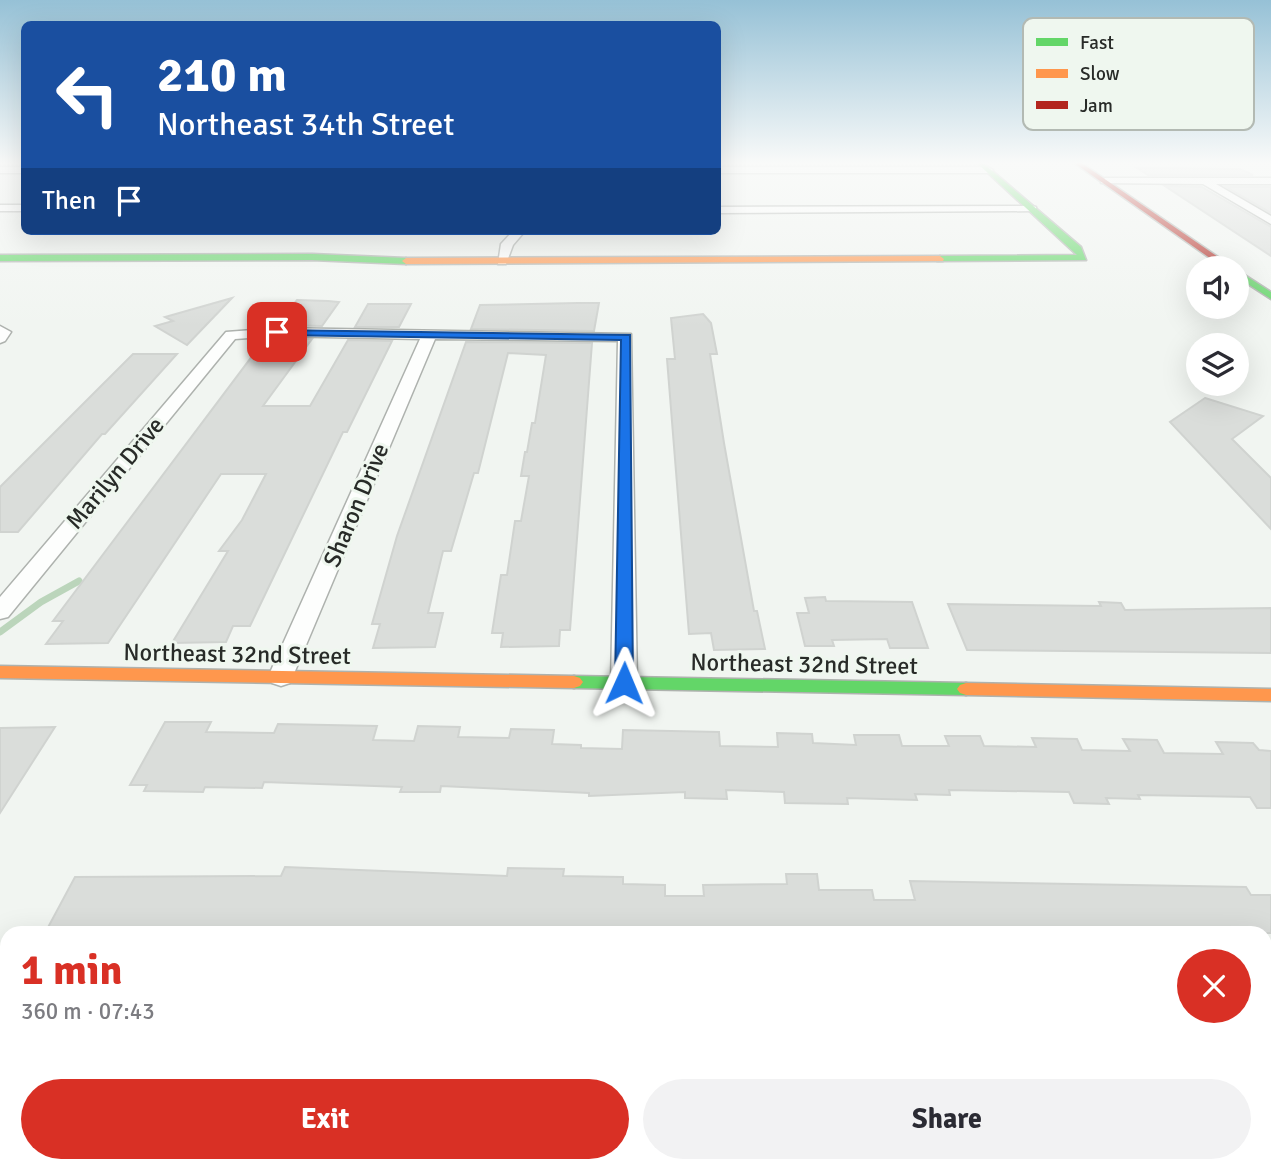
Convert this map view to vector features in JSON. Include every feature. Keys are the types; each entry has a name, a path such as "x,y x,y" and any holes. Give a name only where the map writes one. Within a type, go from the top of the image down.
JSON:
{"street":[{"path":"0,258 502,261 1083,258 1077,249 1041,217"},
{"path":"1156,217 1213,256"},
{"path":"502,261 508,244 516,235"},
{"path":"1249,281 1270,295"},
{"path":"0,330 4,332 0,338"},
{"name":"Marilyn Drive","path":"0,612 232,335 277,332 430,333"},
{"path":"430,333 626,337 624,683"},
{"name":"Sharon Drive","path":"281,677 430,333"},
{"name":"Northeast 32nd Street","path":"0,672 1271,695"}],"building":[{"path":"1211,217 1253,217 1271,227 1271,256"},
{"path":"232,298 187,345 155,326 173,321 165,317"},
{"path":"297,300 339,302 322,326 277,325"},
{"path":"599,303 594,331 471,329 480,305"},
{"path":"368,304 411,304 399,327 355,327"},
{"path":"703,314 711,323 717,354 710,354 724,443 754,611 757,611 765,649 714,650 711,633 689,634 667,359 675,359 671,318"},
{"path":"265,339 312,339 263,406 310,406 348,340 392,341 347,432 343,432 250,626 233,626 226,642 172,643 228,551 219,551 242,520 266,474 221,474 108,643 46,644 63,621 53,621"},
{"path":"466,342 592,343 570,630 560,630 559,646 501,647 503,633 492,633 501,575 507,575 515,521 521,521 529,476 521,476 532,423 535,423 546,355 508,353 478,473 474,473 451,551 443,551 428,613 443,613 435,647 373,648 380,624 372,624 397,536"},
{"path":"133,354 177,354 105,434 102,434 18,532 0,532 0,487"},
{"path":"1205,398 1263,416 1232,439 1271,478 1271,529 1170,422"},
{"path":"825,597 826,601 912,602 928,648 890,648 887,639 832,640 834,646 805,646 797,613 809,613 805,598"},
{"path":"1099,602 1121,603 1125,610 1271,608 1271,653 967,650 948,604 1101,606"},
{"path":"165,722 211,722 206,732 274,733 278,724 377,726 373,740 414,741 418,726 460,727 458,737 509,738 511,729 554,730 552,744 622,749 623,730 719,732 720,746 778,747 777,733 812,734 813,743 856,745 854,735 899,735 902,746 949,746 945,736 980,736 984,746 1036,747 1032,738 1077,739 1082,750 1130,751 1123,739 1157,740 1164,753 1223,754 1216,742 1253,743 1259,750 1271,751 1271,808 1257,808 1250,797 1138,795 1140,799 1106,798 1109,804 1074,803 1069,792 949,790 950,795 915,794 917,800 847,798 848,804 785,803 784,792 726,790 727,799 685,798 685,792 589,796 589,793 441,786 440,792 400,792 402,787 264,782 262,788 205,787 203,792 144,791 147,785 130,785"},
{"path":"55,727 0,813 0,728"},
{"path":"285,867 507,876 508,868 564,869 563,876 623,877 623,884 665,885 665,896 704,896 703,885 787,884 786,874 817,874 819,890 872,890 874,900 915,900 910,881 1246,887 1251,895 1271,895 1271,926 49,926 75,877 281,876"}],"waterway":[{"path":"0,632 41,602 79,581"}],"traffic: fast":[{"path":"940,259 1083,258 1078,249 1041,217"},
{"path":"0,258 312,257 406,261"},
{"path":"1249,281 1271,296"},
{"path":"574,682 966,689"}],"traffic: slow":[{"path":"406,261 940,259"},
{"path":"0,672 574,682"},
{"path":"966,689 1271,695"}],"traffic: jam":[{"path":"1155,217 1213,256"}],"route":[{"path":"277,332 626,337 624,683"}]}
